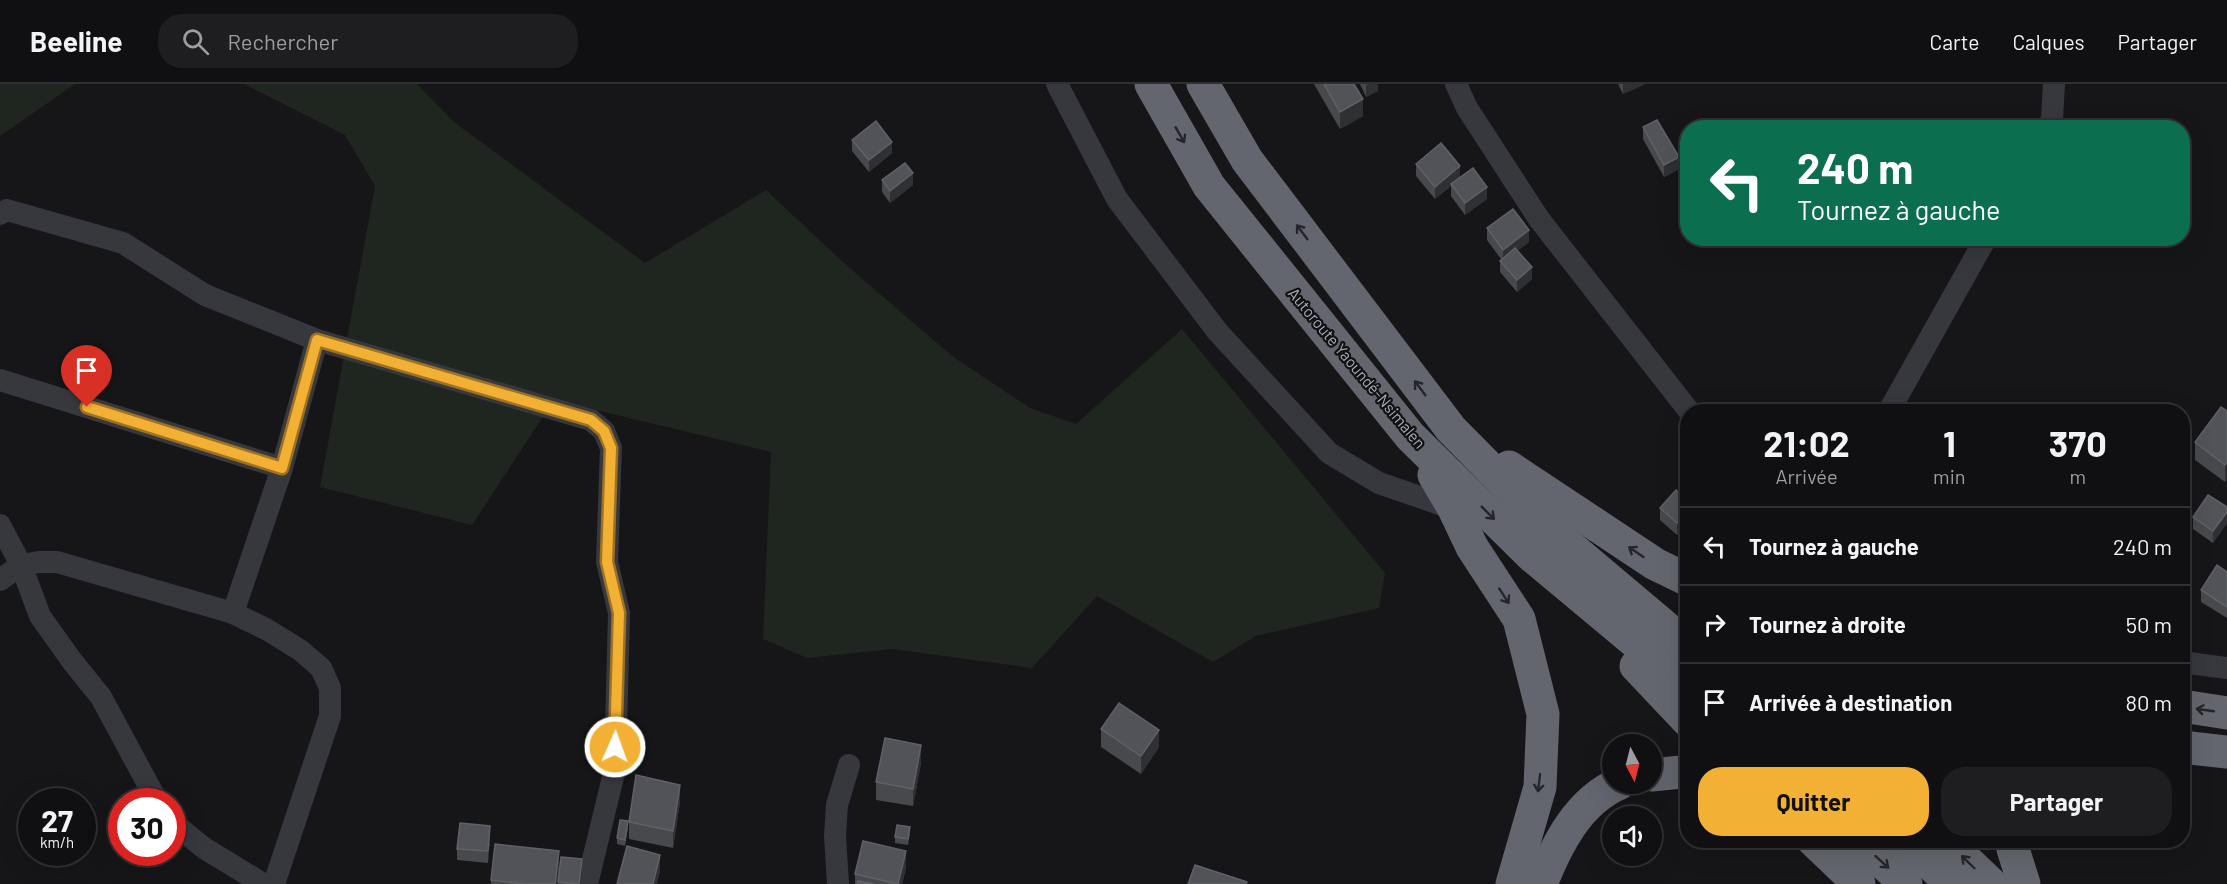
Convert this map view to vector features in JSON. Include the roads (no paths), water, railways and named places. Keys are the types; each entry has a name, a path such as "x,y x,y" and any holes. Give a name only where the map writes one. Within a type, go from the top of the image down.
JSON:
{"highway":[{"name":"Autoroute Yaoundé-Nsimalen","path":"1151,84 1209,186 1410,436 1532,556 1680,679"},
{"name":"Autoroute Yaoundé-Nsimalen","path":"1203,84 1247,160 1450,429 1554,533 1680,639"},
{"path":"1450,429 1655,564 1680,576"},
{"path":"1410,436 1454,509 1472,547 1519,619 1543,714 1540,787 1512,884"},
{"path":"1554,533 1680,622"},
{"path":"1532,556 1680,713"},
{"path":"2190,707 2227,713"},
{"path":"2190,748 2227,752"},
{"path":"1662,774 1680,772"},
{"path":"1541,884 1550,860 1569,826 1591,801 1602,794"},
{"path":"1821,848 1859,884"},
{"path":"1867,848 1906,884"},
{"path":"1914,848 1951,884"},
{"path":"1953,848 1991,884"},
{"path":"2013,848 2024,884"}],"street":[{"path":"1057,84 1117,199 1217,331 1329,453 1379,483 1454,509"},
{"path":"1456,84 1467,108 1539,219 1684,404"},
{"path":"2051,120 2054,84"},
{"path":"0,214 7,210 123,243 206,295 317,340 591,420 604,431 611,448 607,562 619,613 615,769 587,884"},
{"path":"1893,404 1982,246"},
{"path":"233,613 282,468 317,340"},
{"path":"0,380 282,468"},
{"path":"0,525 21,565 40,616 101,697 150,788"},
{"path":"0,580 21,565 39,562 57,561 80,567 152,591 233,613 266,629 300,650 321,668 330,688 330,716 274,884"},
{"path":"2190,663 2227,668"},
{"path":"838,884 835,836 837,805 849,765"},
{"path":"186,833 204,848 263,884"}]}
